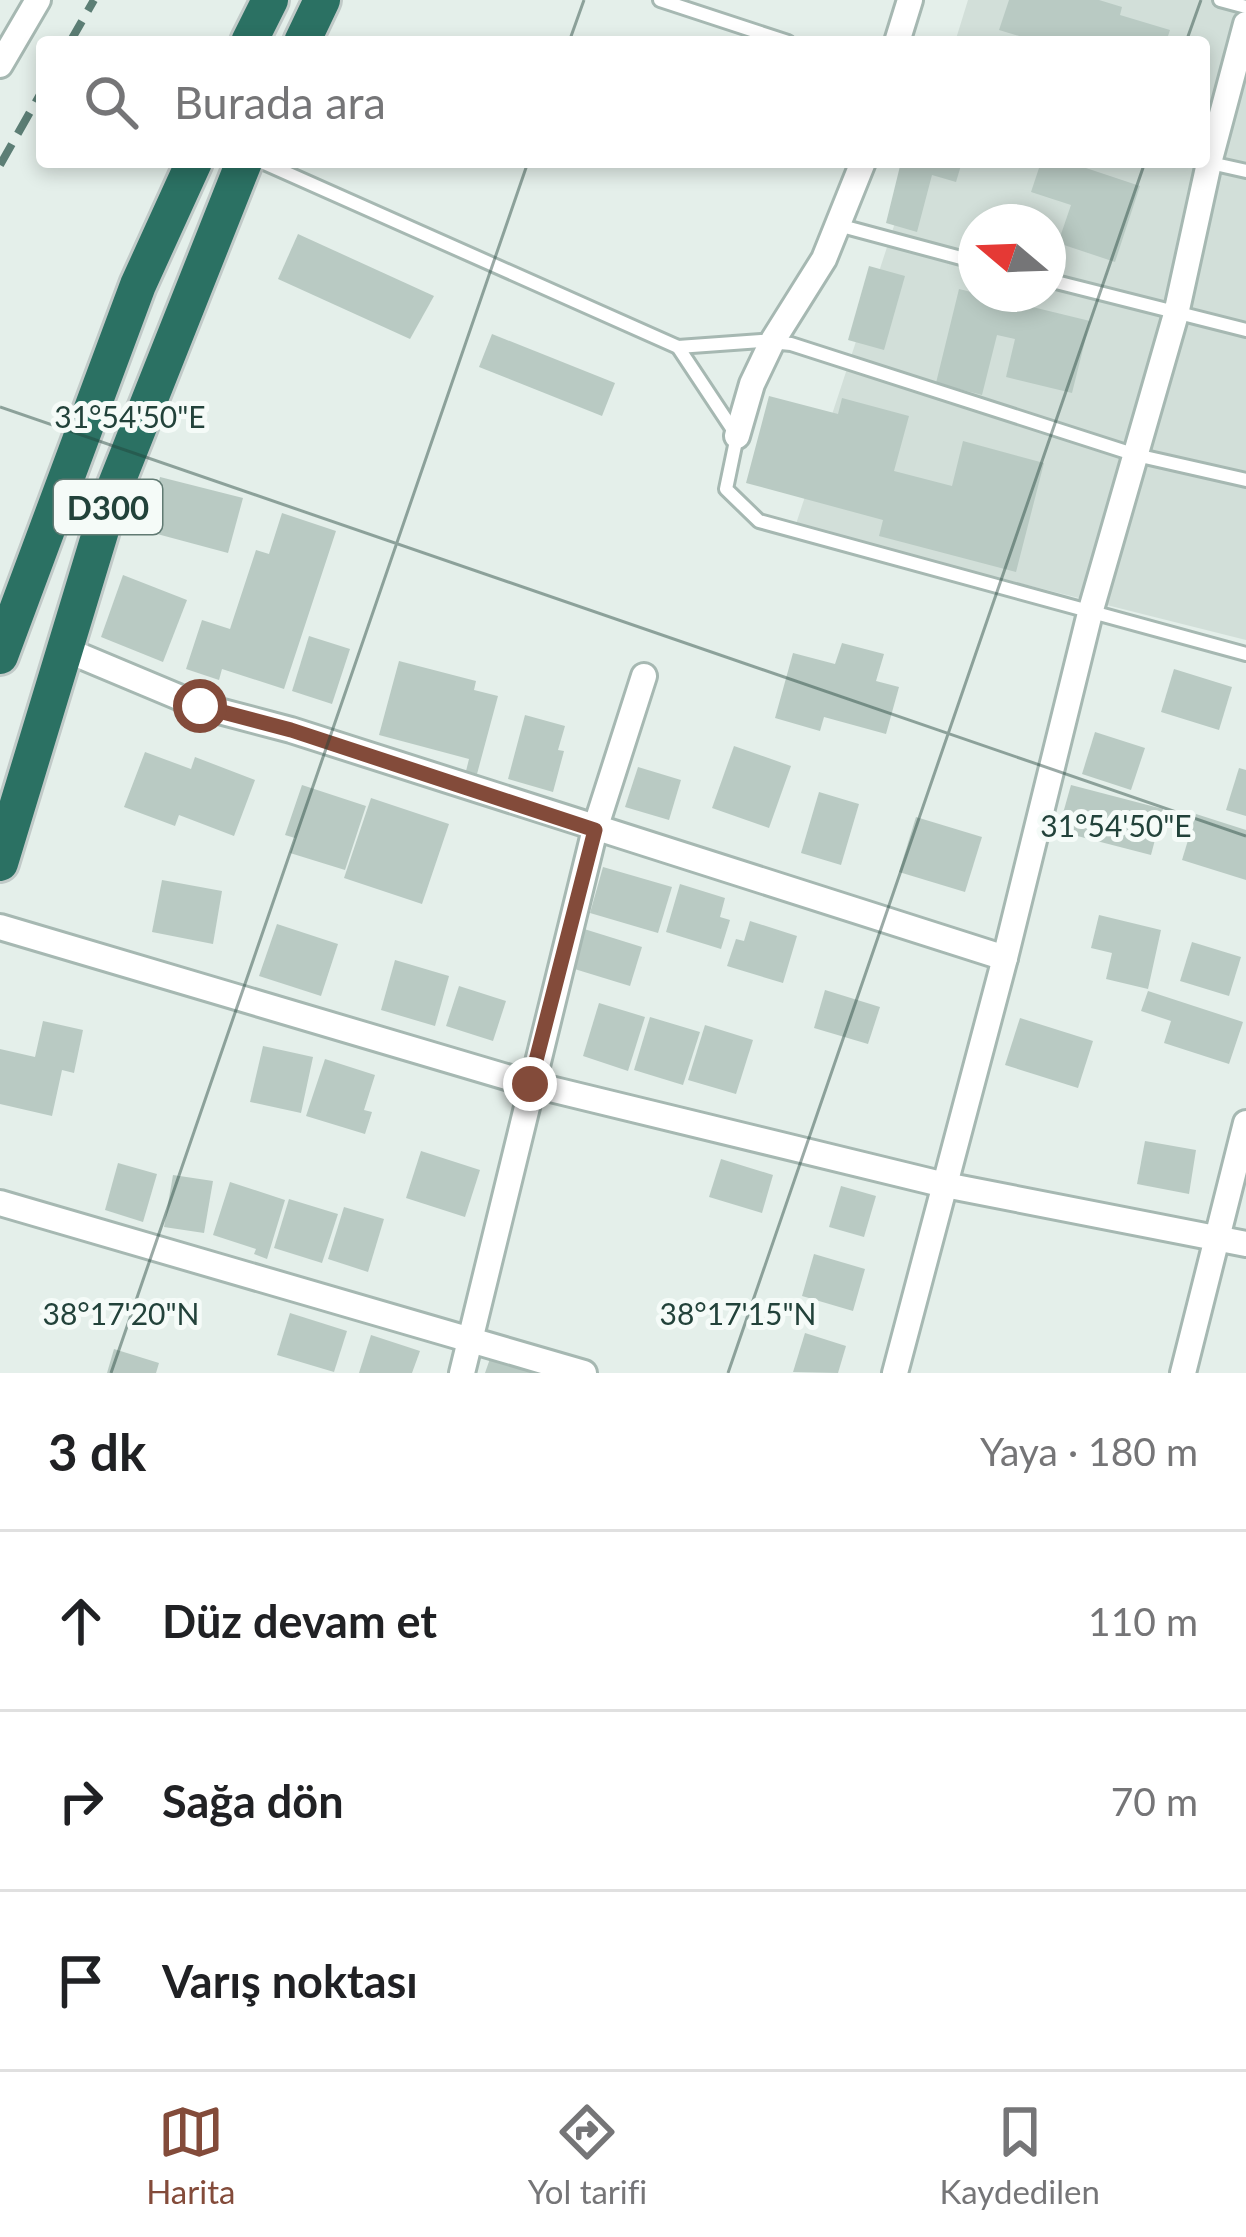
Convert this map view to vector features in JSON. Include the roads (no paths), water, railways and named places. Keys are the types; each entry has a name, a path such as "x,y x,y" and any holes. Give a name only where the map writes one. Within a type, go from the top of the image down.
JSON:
{"highway":[{"path":"252,36 270,0"},
{"path":"305,36 322,0"},
{"name":"D300","path":"0,656 138,285 191,168"},
{"name":"D300","path":"0,863 111,497 242,168"}],"street":[{"path":"0,65 38,0"},
{"path":"899,36 910,0"},
{"path":"1210,151 1246,24"},
{"path":"737,436 752,384 772,342 824,259 861,168"},
{"path":"895,1373 1090,614 1176,314 1206,168"},
{"path":"64,649 200,706 291,730 1005,958"},
{"path":"462,1373 595,830 644,676"},
{"path":"0,927 530,1084 945,1185 1246,1244"},
{"path":"1184,1373 1246,1123"},
{"path":"0,1203 584,1373"}],"lane":[{"path":"660,0 770,36"},
{"path":"1220,0 1246,7"},
{"path":"1210,163 1246,171"},
{"path":"275,168 678,347 790,344 1136,455 1246,480"},
{"path":"837,225 958,257"},
{"path":"1066,285 1246,329"},
{"path":"678,347 737,436 726,489 759,520 1246,654"}],"railway":[{"path":"73,36 94,0"},
{"path":"0,165 36,102"}]}
